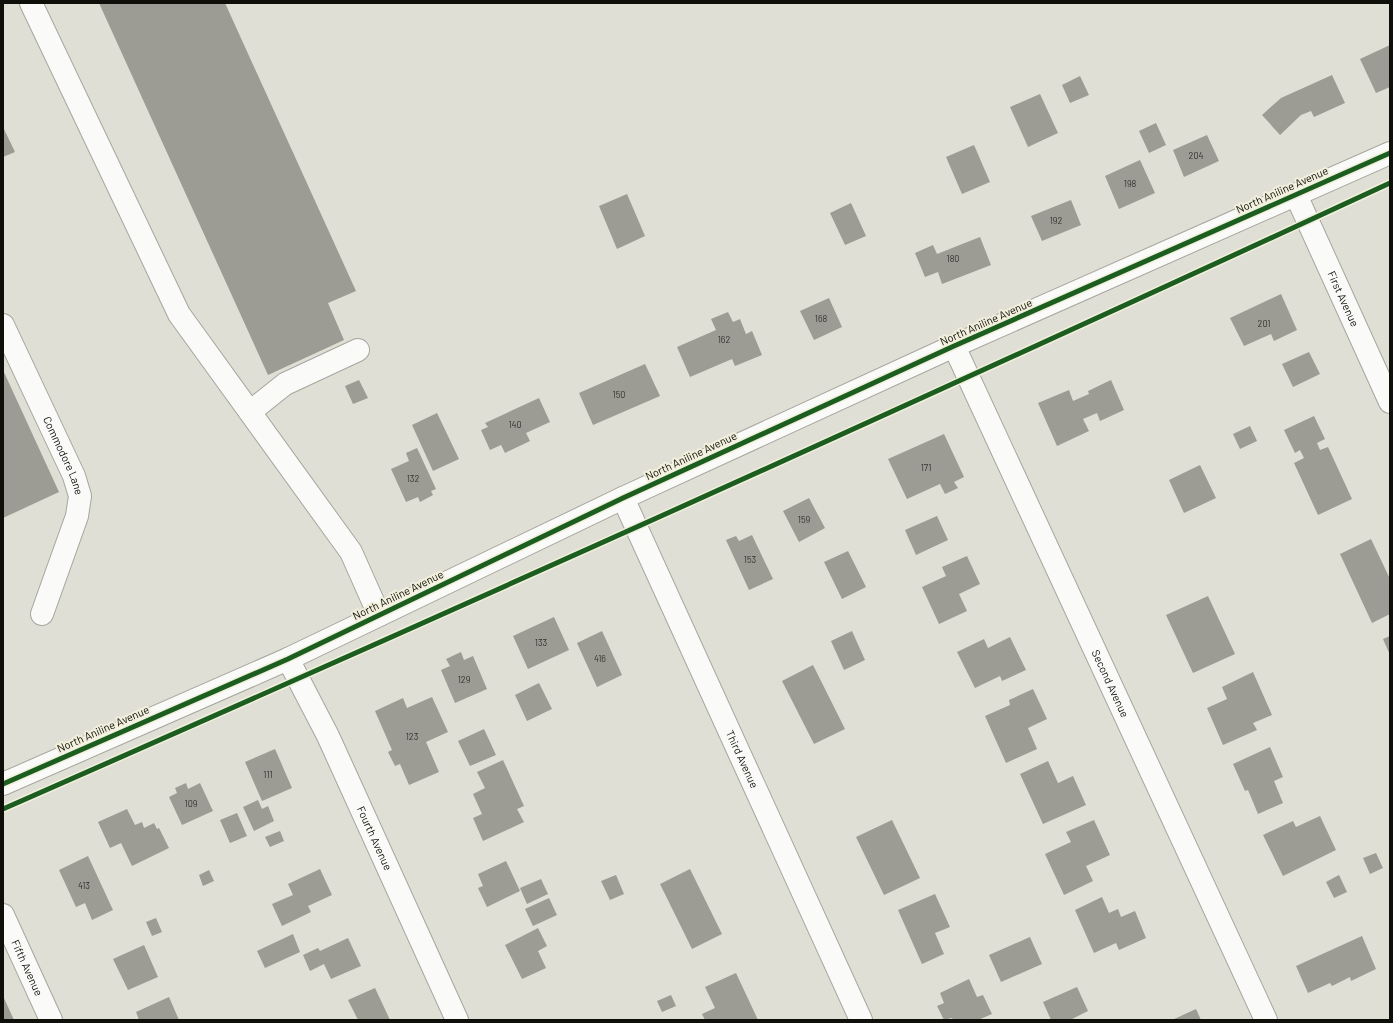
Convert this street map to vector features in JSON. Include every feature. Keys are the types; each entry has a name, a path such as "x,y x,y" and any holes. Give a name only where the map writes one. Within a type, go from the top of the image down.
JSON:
{"street":[{"path":"31,3 179,314 351,552 380,615"},
{"name":"North Aniline Avenue","path":"3,784 288,659 623,498 954,346 1390,153"},
{"name":"First Avenue","path":"1296,195 1390,402"},
{"name":"Commodore Lane","path":"3,325 74,476 80,496 77,516 42,614"},
{"name":"Second Avenue","path":"954,346 1266,1020"},
{"path":"250,412 285,384 358,350"},
{"name":"Third Avenue","path":"623,498 861,1020"},
{"name":"Fourth Avenue","path":"288,659 328,736 457,1020"},
{"name":"Fifth Avenue","path":"3,915 51,1020"}],"building":[{"path":"99,3 225,3 356,291 328,303 344,340 268,375"},
{"path":"1390,45 1390,87 1376,93 1360,59"},
{"path":"1332,75 1345,103 1314,117 1311,111 1301,115 1280,135 1262,115 1281,98"},
{"path":"1080,76 1089,95 1070,103 1062,85"},
{"path":"1040,94 1058,133 1028,147 1010,107"},
{"path":"1156,123 1166,145 1149,153 1139,131"},
{"path":"3,127 15,152 3,157"},
{"path":"1207,135 1219,161 1184,177 1173,150"},
{"path":"974,145 990,182 962,194 946,157"},
{"path":"1140,160 1155,193 1119,209 1105,176"},
{"path":"627,194 645,236 617,249 599,206"},
{"path":"1071,200 1081,225 1042,241 1031,216"},
{"path":"851,203 866,236 845,245 830,213"},
{"path":"980,237 991,265 942,284 938,272 925,277 915,253 933,245 937,254"},
{"path":"1281,294 1297,330 1274,341 1271,334 1244,346 1230,318"},
{"path":"829,298 842,327 814,340 800,311"},
{"path":"728,312 733,322 740,319 746,334 752,331 762,355 735,366 732,359 690,377 677,347 716,330 711,319"},
{"path":"1309,352 1320,374 1293,387 1282,364"},
{"path":"645,364 660,396 593,425 579,393"},
{"path":"3,370 59,492 3,518"},
{"path":"359,380 368,398 353,404 345,386"},
{"path":"1111,380 1124,410 1100,421 1097,413 1083,419 1089,431 1057,446 1038,403 1069,390 1073,401 1089,394 1088,391"},
{"path":"539,398 550,422 526,433 530,441 505,453 501,445 490,450 481,430 488,427 485,423"},
{"path":"437,413 459,459 433,471 412,425"},
{"path":"1314,416 1325,439 1317,443 1320,450 1328,447 1352,499 1318,515 1294,463 1304,458 1300,450 1295,453 1284,430"},
{"path":"1250,426 1257,441 1240,449 1233,434"},
{"path":"944,434 964,477 954,482 958,488 945,494 940,484 907,499 888,459"},
{"path":"417,448 436,489 431,491 433,495 420,502 418,497 406,502 391,469 409,461 406,453"},
{"path":"1200,465 1216,498 1184,513 1169,480"},
{"path":"809,498 825,528 799,542 783,511"},
{"path":"937,516 948,540 916,555 905,530"},
{"path":"752,535 773,579 749,590 726,540 736,536 739,541"},
{"path":"1371,539 1390,579 1390,614 1372,623 1340,554"},
{"path":"848,551 866,587 842,599 824,562"},
{"path":"967,556 980,584 959,594 967,611 939,624 922,587 946,576 942,567"},
{"path":"1208,596 1235,654 1193,673 1166,615"},
{"path":"554,617 569,650 528,669 513,636"},
{"path":"602,631 622,675 597,687 577,643"},
{"path":"852,631 865,660 844,670 831,641"},
{"path":"1390,636 1390,655 1383,639"},
{"path":"1010,637 1026,670 1002,681 1000,676 975,688 957,652 984,639 988,648"},
{"path":"461,652 464,660 473,656 487,689 455,703 441,670 450,666 446,659"},
{"path":"813,665 845,729 814,744 782,681"},
{"path":"1253,672 1272,715 1253,723 1257,730 1223,745 1207,708 1227,699 1222,687"},
{"path":"539,683 552,709 527,721 515,695"},
{"path":"1033,689 1047,719 1028,728 1037,749 1006,763 985,716 1010,705 1009,700"},
{"path":"432,697 448,732 426,742 439,772 409,785 400,764 395,766 388,752 392,750 375,711 403,698 407,708"},
{"path":"484,729 496,755 470,766 458,741"},
{"path":"1270,747 1283,777 1274,781 1283,803 1258,814 1248,790 1245,791 1233,764"},
{"path":"275,749 292,788 262,801 245,762"},
{"path":"503,760 524,806 517,809 524,822 483,841 473,818 482,814 473,794 485,788 477,772"},
{"path":"1048,761 1058,783 1073,776 1086,805 1043,824 1020,774"},
{"path":"186,783 188,789 200,783 213,811 182,825 169,797 177,793 175,788"},
{"path":"258,800 262,809 268,806 274,821 254,831 243,807"},
{"path":"127,809 135,825 142,822 144,828 154,823 157,829 159,828 169,848 132,866 121,843 110,848 98,822"},
{"path":"237,813 247,836 230,843 220,820"},
{"path":"1320,816 1336,850 1283,876 1263,835 1293,821 1296,827"},
{"path":"892,820 920,878 884,895 856,837"},
{"path":"1094,820 1110,855 1086,866 1093,881 1064,895 1045,854 1071,842 1066,832"},
{"path":"280,831 284,841 270,847 265,837"},
{"path":"1376,853 1383,868 1370,874 1363,858"},
{"path":"88,856 113,910 92,920 85,903 76,907 59,870"},
{"path":"506,861 520,891 487,907 478,888 483,886 478,874"},
{"path":"320,869 332,895 308,906 311,912 282,926 272,904 293,895 288,884"},
{"path":"690,869 722,934 692,949 660,884"},
{"path":"209,870 214,881 203,886 199,875"},
{"path":"616,875 624,894 610,900 601,881"},
{"path":"1339,875 1347,892 1334,898 1326,882"},
{"path":"541,879 548,894 527,904 520,888"},
{"path":"935,894 950,927 935,933 944,954 922,964 898,910"},
{"path":"1102,897 1109,913 1118,909 1121,917 1135,911 1146,938 1119,950 1116,943 1094,953 1075,910"},
{"path":"549,898 557,915 533,926 525,909"},
{"path":"156,918 162,932 152,936 146,922"},
{"path":"538,928 547,946 538,951 546,968 522,979 505,945"},
{"path":"293,934 300,952 265,968 257,951"},
{"path":"1362,936 1376,969 1351,981 1350,977 1332,986 1330,983 1308,993 1296,966"},
{"path":"1030,937 1042,964 1001,982 989,955"},
{"path":"348,938 361,966 331,979 324,964 310,971 303,955 318,948 320,951"},
{"path":"144,945 158,977 128,990 113,959"},
{"path":"736,973 758,1020 705,1020 702,1014 715,1008 705,987"},
{"path":"969,979 977,997 983,995 992,1014 978,1020 953,1020 952,1018 944,1020 937,1006 944,1003 940,993"},
{"path":"1077,987 1088,1011 1070,1020 1051,1020 1043,1002"},
{"path":"375,988 390,1020 358,1020 348,1000"},
{"path":"671,995 676,1006 662,1012 657,1001"},
{"path":"3,996 14,1020 3,1020"},
{"path":"169,997 179,1020 139,1020 136,1012"},
{"path":"1196,1009 1201,1020 1172,1020"}],"cycle path":[{"path":"3,784 288,659 623,498 954,346 1390,153"},
{"path":"3,809 698,499 1390,183"}]}
